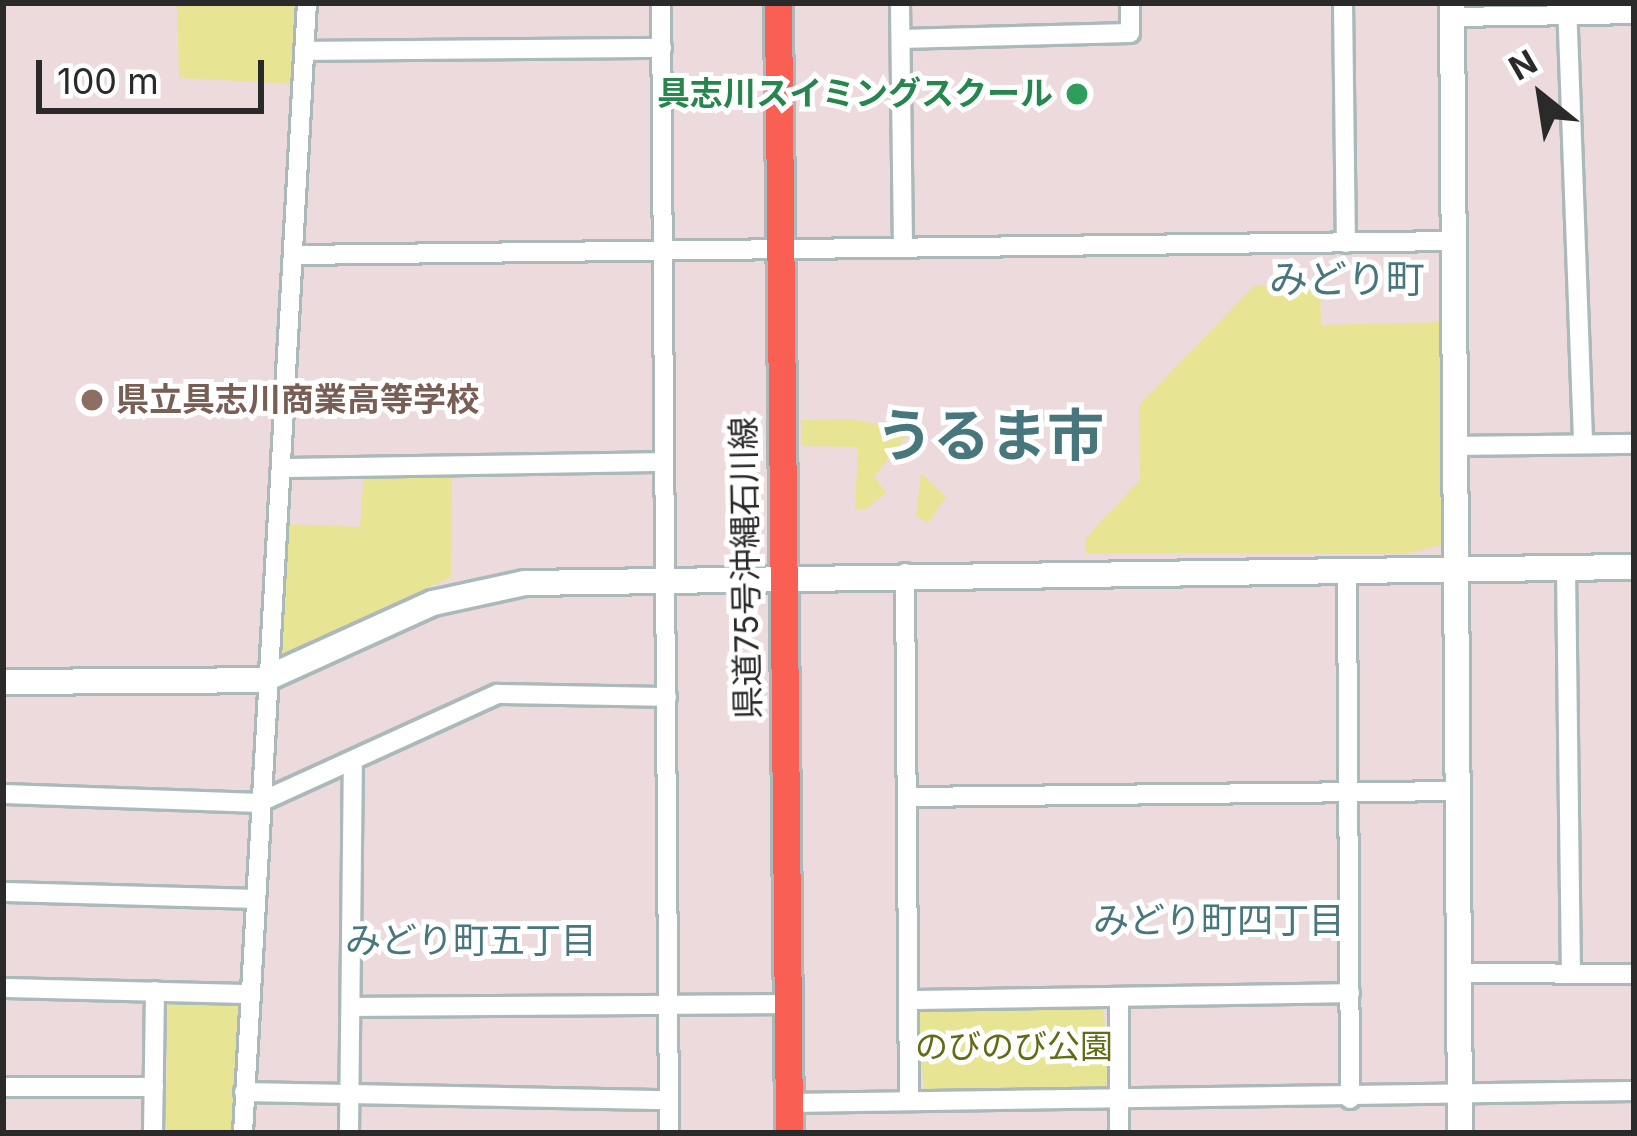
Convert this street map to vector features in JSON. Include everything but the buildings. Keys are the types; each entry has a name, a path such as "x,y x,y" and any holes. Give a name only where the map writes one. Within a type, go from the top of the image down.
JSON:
{"main road":[{"name":"県道75号沖縄石川線","path":"778,3 789,1133"}],"street":[{"path":"243,1133 248,899 259,803 262,680 296,255 307,3"},
{"path":"662,3 670,1133"},
{"path":"900,3 903,248"},
{"path":"901,39 1130,34 1130,3"},
{"path":"1342,3 1346,242"},
{"path":"1567,9 1583,440"},
{"path":"1460,1133 1460,446 1452,10 1634,14"},
{"path":"305,51 662,48"},
{"path":"296,255 1455,241"},
{"path":"1460,446 1583,440 1634,444"},
{"path":"280,468 662,463"},
{"path":"3,682 262,680 458,595 665,578 1347,574 1634,567"},
{"path":"1565,568 1571,974"},
{"path":"905,573 909,1100"},
{"path":"1347,574 1350,1099"},
{"path":"3,794 259,803 497,694 667,697"},
{"path":"349,1133 353,761"},
{"path":"908,797 1459,791"},
{"path":"3,892 248,899"},
{"path":"1458,973 1634,974"},
{"path":"3,988 244,994"},
{"path":"153,1133 155,992"},
{"path":"909,1000 1349,993"},
{"path":"1119,998 1123,1098 1119,1133"},
{"path":"353,1007 786,1004"},
{"path":"3,1087 154,1087"},
{"path":"788,1103 1350,1099 1634,1091"},
{"path":"244,1092 668,1100"}],"green space":[{"path":"177,3 307,3 299,84 179,78"},
{"path":"1255,285 1320,289 1321,325 1441,322 1442,545 1405,554 1085,553 1085,539 1140,480 1139,405"},
{"path":"850,419 911,430 874,477 886,492 867,509 855,509 858,447 801,446 801,420"},
{"path":"364,471 452,471 451,577 284,654 272,643 286,524 360,527"},
{"path":"921,473 946,497 928,523 916,516"},
{"path":"168,992 245,993 243,1133 166,1133"},
{"name":"のびのび公園","path":"927,1005 1103,1005 1110,1088 924,1089 917,1012"}],"place":[{"name":"具志川スイミングスクール","path":"1077,94"},
{"name":"県立具志川商業高等学校","path":"92,400"}],"district":[{"name":"みどり町","path":"1347,279"},
{"name":"うるま市","path":"990,436"},
{"name":"みどり町四丁目","path":"1219,921"},
{"name":"みどり町五丁目","path":"471,941"}]}
